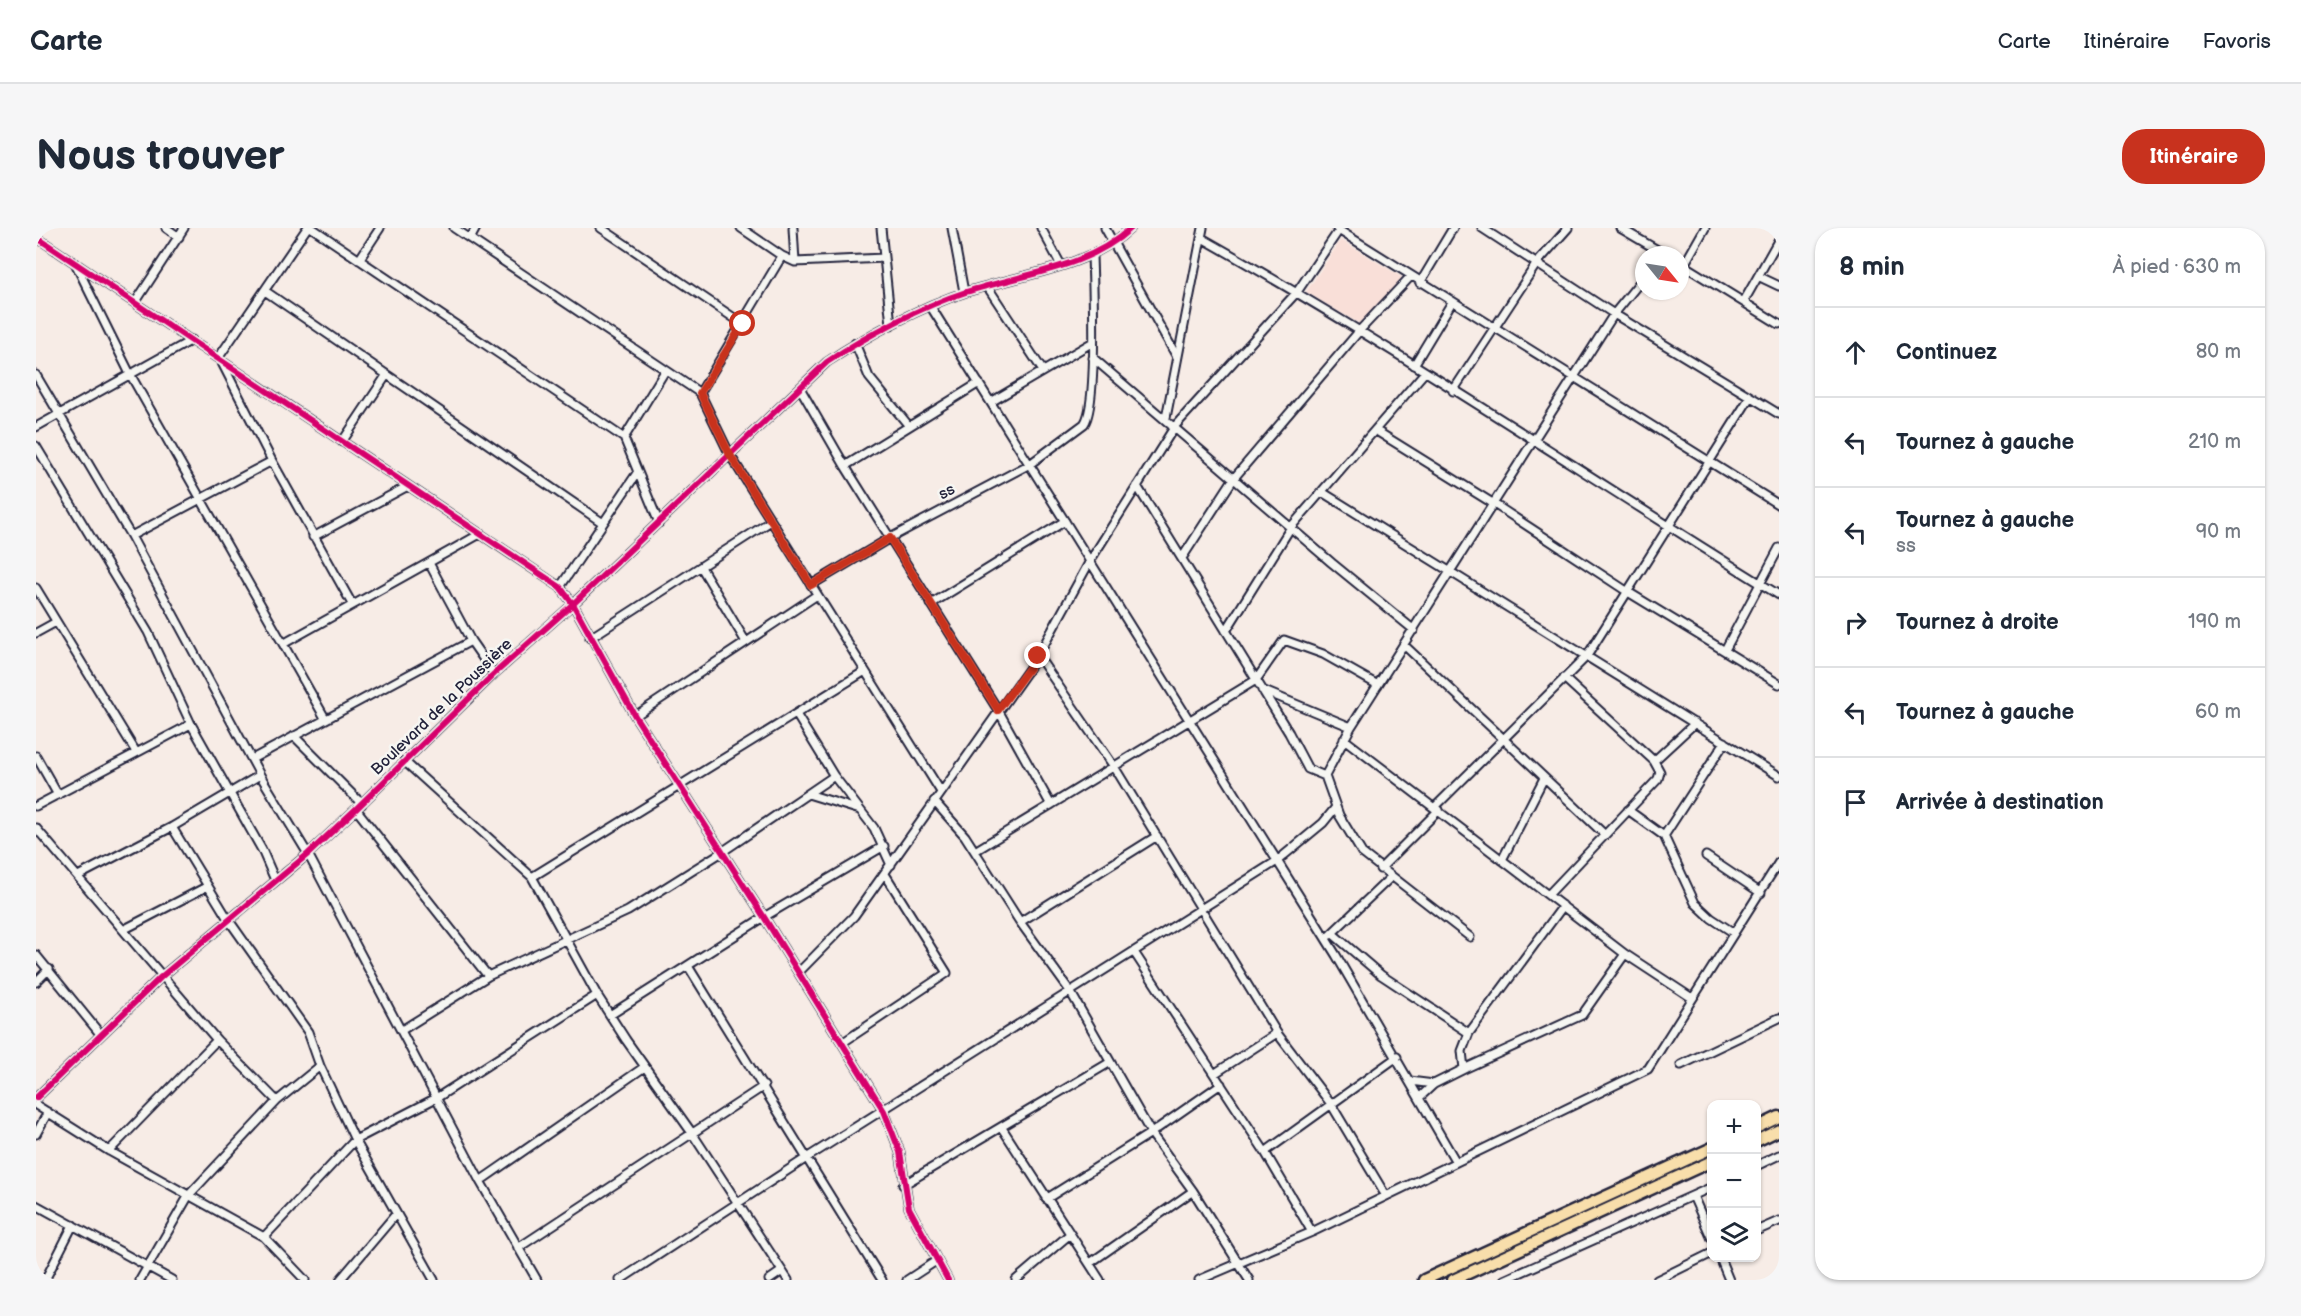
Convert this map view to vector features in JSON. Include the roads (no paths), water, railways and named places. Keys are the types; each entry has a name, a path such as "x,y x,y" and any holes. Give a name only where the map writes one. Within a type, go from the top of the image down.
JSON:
{"main road":[{"path":"1761,1126 1779,1118"},
{"path":"1761,1139 1779,1130"},
{"path":"1424,1280 1707,1150"},
{"path":"1453,1280 1707,1163"}],"street":[{"path":"39,228 36,238 219,357 560,587 573,604 635,716 799,972 884,1111 900,1152 903,1185 915,1222 948,1280"},
{"path":"166,228 178,237"},
{"path":"135,303 184,228"},
{"path":"219,357 307,228"},
{"path":"312,228 624,438 658,523"},
{"path":"359,260 380,228"},
{"path":"454,228 700,393 730,455 940,792"},
{"path":"470,239 476,228"},
{"path":"601,228 743,324"},
{"path":"741,228 782,256 795,262 884,258"},
{"path":"793,228 795,262"},
{"path":"881,228 891,325"},
{"path":"952,228 964,292"},
{"path":"1041,228 1061,265"},
{"path":"1105,228 1176,357"},
{"name":"Boulevard de la Poussière","path":"36,1098 161,976 308,854 359,807 494,674 573,604 827,362 855,343 964,292 1092,256 1113,245 1131,228"},
{"path":"1166,418 1176,357 1203,228"},
{"path":"1420,283 1453,228"},
{"path":"1482,228 1614,314 1779,414"},
{"path":"1453,391 1492,328 1537,263 1568,228"},
{"path":"1620,228 1649,246"},
{"path":"1689,253 1705,228"},
{"path":"799,972 846,926 1038,656 1090,561 1175,426 1297,292 1337,229 1492,328 1779,505"},
{"path":"1202,238 1360,329 1453,391 1779,595"},
{"path":"1744,301 1779,238"},
{"path":"700,393 782,256"},
{"path":"1092,256 1093,358 1414,630"},
{"path":"74,262 130,374 203,499 325,718"},
{"path":"1689,268 1779,324"},
{"path":"1182,558 1234,478 1360,329 1410,276"},
{"path":"1758,276 1779,286"},
{"path":"987,286 1043,371"},
{"path":"1470,937 1380,869 1357,848 1336,807 1325,776 1344,739 1378,685 1614,314 1635,288"},
{"path":"265,291 603,523"},
{"path":"1414,365 1452,302"},
{"path":"931,307 1326,939 1456,1162"},
{"path":"37,424 58,415 192,340"},
{"path":"991,402 1093,342"},
{"path":"855,343 869,377 909,426"},
{"path":"219,357 272,461 352,604"},
{"name":"ss","path":"811,585 890,538 1030,464 1084,424 1089,415 1093,358"},
{"path":"624,438 665,371"},
{"path":"1226,631 1292,527 1425,372"},
{"path":"36,375 131,536 260,775 308,854 438,1097 480,1181 537,1280"},
{"path":"342,442 386,376"},
{"path":"845,466 979,383"},
{"path":"800,388 845,466 998,710 1052,805"},
{"path":"1380,869 1503,738 1587,656 1750,397"},
{"path":"1375,430 1494,504 1628,592 1779,684"},
{"path":"36,446 148,632 191,724 262,850 275,880"},
{"path":"131,536 272,461"},
{"path":"560,587 638,473"},
{"path":"313,537 408,486"},
{"path":"1137,486 1308,769 1325,776"},
{"path":"1322,492 1779,776"},
{"path":"591,638 771,521"},
{"path":"931,604 1065,521"},
{"path":"283,644 480,534"},
{"path":"1725,650 1779,548"},
{"path":"429,563 471,641 494,674"},
{"path":"701,567 746,642"},
{"path":"36,588 136,752"},
{"path":"635,716 817,594"},
{"path":"36,633 56,622"},
{"path":"975,851 1115,768 1256,680 1281,642 1286,640 1323,654 1378,685"},
{"path":"252,759 471,641"},
{"path":"1404,645 1604,834"},
{"path":"1038,656 1115,768 1277,1033 1331,1104 1386,1196"},
{"path":"532,877 865,671"},
{"path":"1548,895 1658,779 1660,772 1654,761 1564,678"},
{"path":"1262,690 1351,728"},
{"path":"796,714 834,776 861,810 884,846 891,865"},
{"path":"1654,761 1695,723"},
{"path":"36,806 191,724"},
{"path":"294,736 359,807 488,976"},
{"path":"1344,739 1625,954 1692,998"},
{"path":"1665,836 1725,742"},
{"path":"36,756 58,795"},
{"path":"404,761 532,877 564,939 643,1068 692,1133 788,1280"},
{"path":"78,876 172,827 260,775"},
{"path":"402,1030 488,976 564,939 601,926 619,916 722,852 834,776"},
{"path":"1503,860 1545,778"},
{"path":"808,794 861,810"},
{"path":"934,801 975,851 1020,922 1070,991 1151,1133 1193,1191 1249,1280"},
{"path":"620,1280 808,1157 1277,861 1323,823 1336,807"},
{"path":"1628,810 1665,836 1695,903 1711,918 1734,933"},
{"path":"172,827 228,919 297,1012 355,1140 434,1280"},
{"path":"36,828 217,1040 277,1101"},
{"path":"1020,922 1157,836"},
{"path":"610,1015 764,917 884,846"},
{"path":"1706,855 1761,893"},
{"path":"1199,1280 1312,1232 1648,1069 1779,863"},
{"path":"842,1043 947,973 885,874"},
{"path":"1326,939 1391,877"},
{"path":"123,930 208,886"},
{"path":"1464,1069 1462,1050 1469,1033 1563,906"},
{"path":"1332,933 1381,975 1469,1033"},
{"path":"1134,952 1265,1152 1312,1232"},
{"path":"1420,1097 1434,1084 1582,1015 1625,954"},
{"path":"36,955 101,1035"},
{"path":"688,966 882,1280"},
{"path":"36,982 49,969"},
{"path":"264,1237 355,1140 438,1097 597,995"},
{"path":"1681,1065 1778,1018"},
{"path":"1214,1074 1277,1033"},
{"path":"109,1151 217,1040"},
{"path":"1265,1152 1396,1057"},
{"path":"903,1185 1109,1063"},
{"path":"140,1280 189,1194 277,1101 320,1066"},
{"path":"480,1181 643,1068"},
{"path":"1410,1081 1434,1084"},
{"path":"1046,1199 1151,1133 1221,1084"},
{"path":"518,1248 764,1086"},
{"path":"36,1105 109,1151 264,1237 305,1280"},
{"path":"36,1134 48,1112"},
{"path":"1002,1128 1100,1280"},
{"path":"1761,1164 1779,1155"},
{"path":"1503,1280 1707,1189"},
{"path":"1090,1263 1193,1191"},
{"path":"1693,1196 1707,1228"},
{"path":"36,1205 172,1280"},
{"path":"340,1280 396,1214"},
{"path":"1761,1229 1779,1221"},
{"path":"45,1280 73,1225"},
{"path":"1016,1280 1070,1234"},
{"path":"1657,1280 1707,1255"},
{"path":"907,1280 936,1261"},
{"path":"1722,1262 1729,1280"},
{"path":"769,1280 782,1271"}]}
